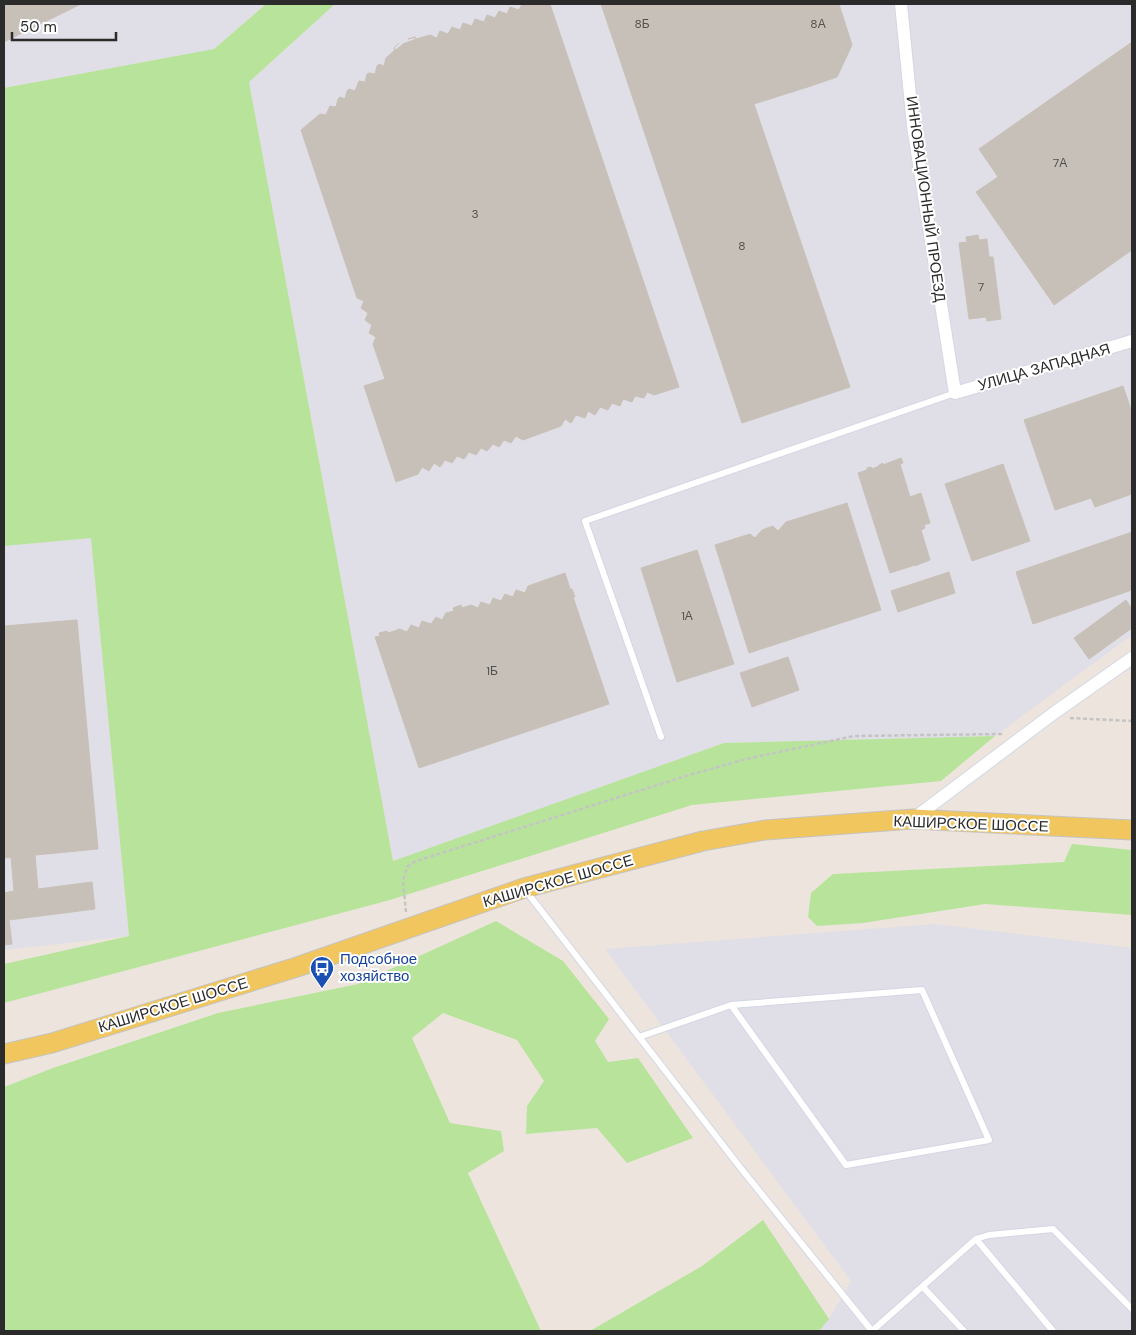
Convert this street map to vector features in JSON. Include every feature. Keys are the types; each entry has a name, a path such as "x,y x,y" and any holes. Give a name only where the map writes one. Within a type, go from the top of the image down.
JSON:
{"main road":[{"name":"КАШИРСКОЕ ШОССЕ","path":"4,1054 71,1037 297,967 524,888 703,841 765,830 913,819 1132,830"}],"street":[{"name":"ИННОВАЦИОННЫЙ ПРОЕЗД","path":"901,4 913,126 955,393"},
{"name":"УЛИЦА ЗАПАДНАЯ","path":"955,393 1132,341"},
{"path":"913,819 1054,713 1132,658"}],"lane":[{"path":"661,737 585,521 955,393"},
{"path":"524,888 743,1171 872,1331 976,1240 988,1235 1053,1229 1132,1310"},
{"path":"639,1037 731,1005 922,990 989,1140 846,1164 731,1005"},
{"path":"976,1240 1053,1331"},
{"path":"923,1287 964,1331"}],"path":[{"path":"1054,713 1064,718 1132,722"},
{"path":"408,929 403,881 407,866 434,854 746,759 845,738 864,736 1026,734"}],"shaded area":[{"path":"4,4 266,4 214,49 4,88"},
{"path":"335,4 1132,4 1132,635 995,736 724,743 393,861 249,82"},
{"path":"91,537 129,936 4,950 4,546"},
{"path":"935,924 1132,948 1132,1331 819,1331 829,1319 851,1281 605,949"}],"green space":[{"path":"266,4 335,4 249,82 393,861 724,743 995,736 941,781 692,805 390,900 4,1003 4,964 129,936 91,538 4,546 4,88 214,49"},
{"path":"1072,844 1132,850 1132,915 985,904 863,923 817,926 808,917 811,893 833,874 1064,862"},
{"path":"496,921 563,961 609,1019 595,1041 608,1062 638,1058 693,1138 627,1163 597,1128 526,1134 527,1106 544,1081 517,1040 443,1013 412,1038 450,1123 501,1131 504,1151 468,1173 541,1331 4,1331 4,1087 53,1068 218,1013 358,984"},
{"path":"763,1220 829,1319 819,1331 590,1331 702,1266"}],"building":[{"path":"4,4 81,4 4,42"},
{"path":"522,4 550,4 679,387 654,395 647,392 644,398 635,396 632,402 623,399 620,406 612,403 608,410 600,407 595,415 588,411 585,418 576,415 571,423 565,419 561,426 523,440 516,436 511,443 504,440 499,447 493,444 487,451 481,448 476,455 469,452 464,459 457,456 452,463 445,460 440,467 434,463 429,471 422,467 418,474 396,482 364,386 385,379 373,344 376,337 369,333 372,325 365,320 368,313 361,308 364,301 357,298 301,130 320,114 326,115 330,106 336,107 338,99 340,97 345,99 349,89 355,91 359,81 365,82 367,74 375,74 377,66 379,64 384,66 386,58 395,50 394,48 396,50 403,44 430,35 437,38 440,31 448,34 452,27 460,30 463,23 472,26 475,19 484,22 487,15 495,18 499,11 507,14 510,7 519,10"},
{"path":"601,4 737,4 615,45"},
{"path":"737,4 783,4 811,86 754,104 850,387 742,423 615,45"},
{"path":"783,4 839,4 852,45 837,77 811,86"},
{"path":"1132,42 1132,250 1054,305 976,192 998,177 979,149"},
{"path":"978,235 979,240 987,239 989,257 993,257 1001,319 987,321 986,317 969,319 959,243 967,242 966,237"},
{"path":"1123,386 1132,413 1132,494 1095,507 1091,498 1055,510 1024,420"},
{"path":"901,458 903,463 900,464 910,497 921,493 930,523 924,525 925,528 921,530 930,560 890,573 858,473 867,470 867,468 871,467 872,469 883,463 883,465"},
{"path":"1003,464 1030,541 972,561 945,484"},
{"path":"847,503 881,610 749,653 715,545 750,534 755,538 762,530 773,526 778,531 786,522"},
{"path":"1132,532 1132,590 1033,624 1016,572"},
{"path":"697,550 734,664 677,682 641,568"},
{"path":"949,572 955,593 898,612 891,591"},
{"path":"565,573 570,589 572,589 575,597 573,597 609,704 419,768 375,637 380,636 379,633 387,631 388,633 400,629 407,632 411,625 419,628 422,621 431,624 436,617 442,620 446,613 454,611 453,608 461,605 462,608 471,605 478,608 481,602 490,605 493,598 501,601 505,594 513,597 516,590 525,593 528,586"},
{"path":"1126,600 1132,609 1132,628 1089,659 1074,638"},
{"path":"77,620 98,849 4,858 4,626"},
{"path":"788,657 799,690 752,707 740,673"},
{"path":"35,855 38,889 92,882 95,909 9,920 12,944 4,945 4,893 14,891 11,857"}],"place":[{"name":"Подсобное хозяйство","path":"322,989"}]}
